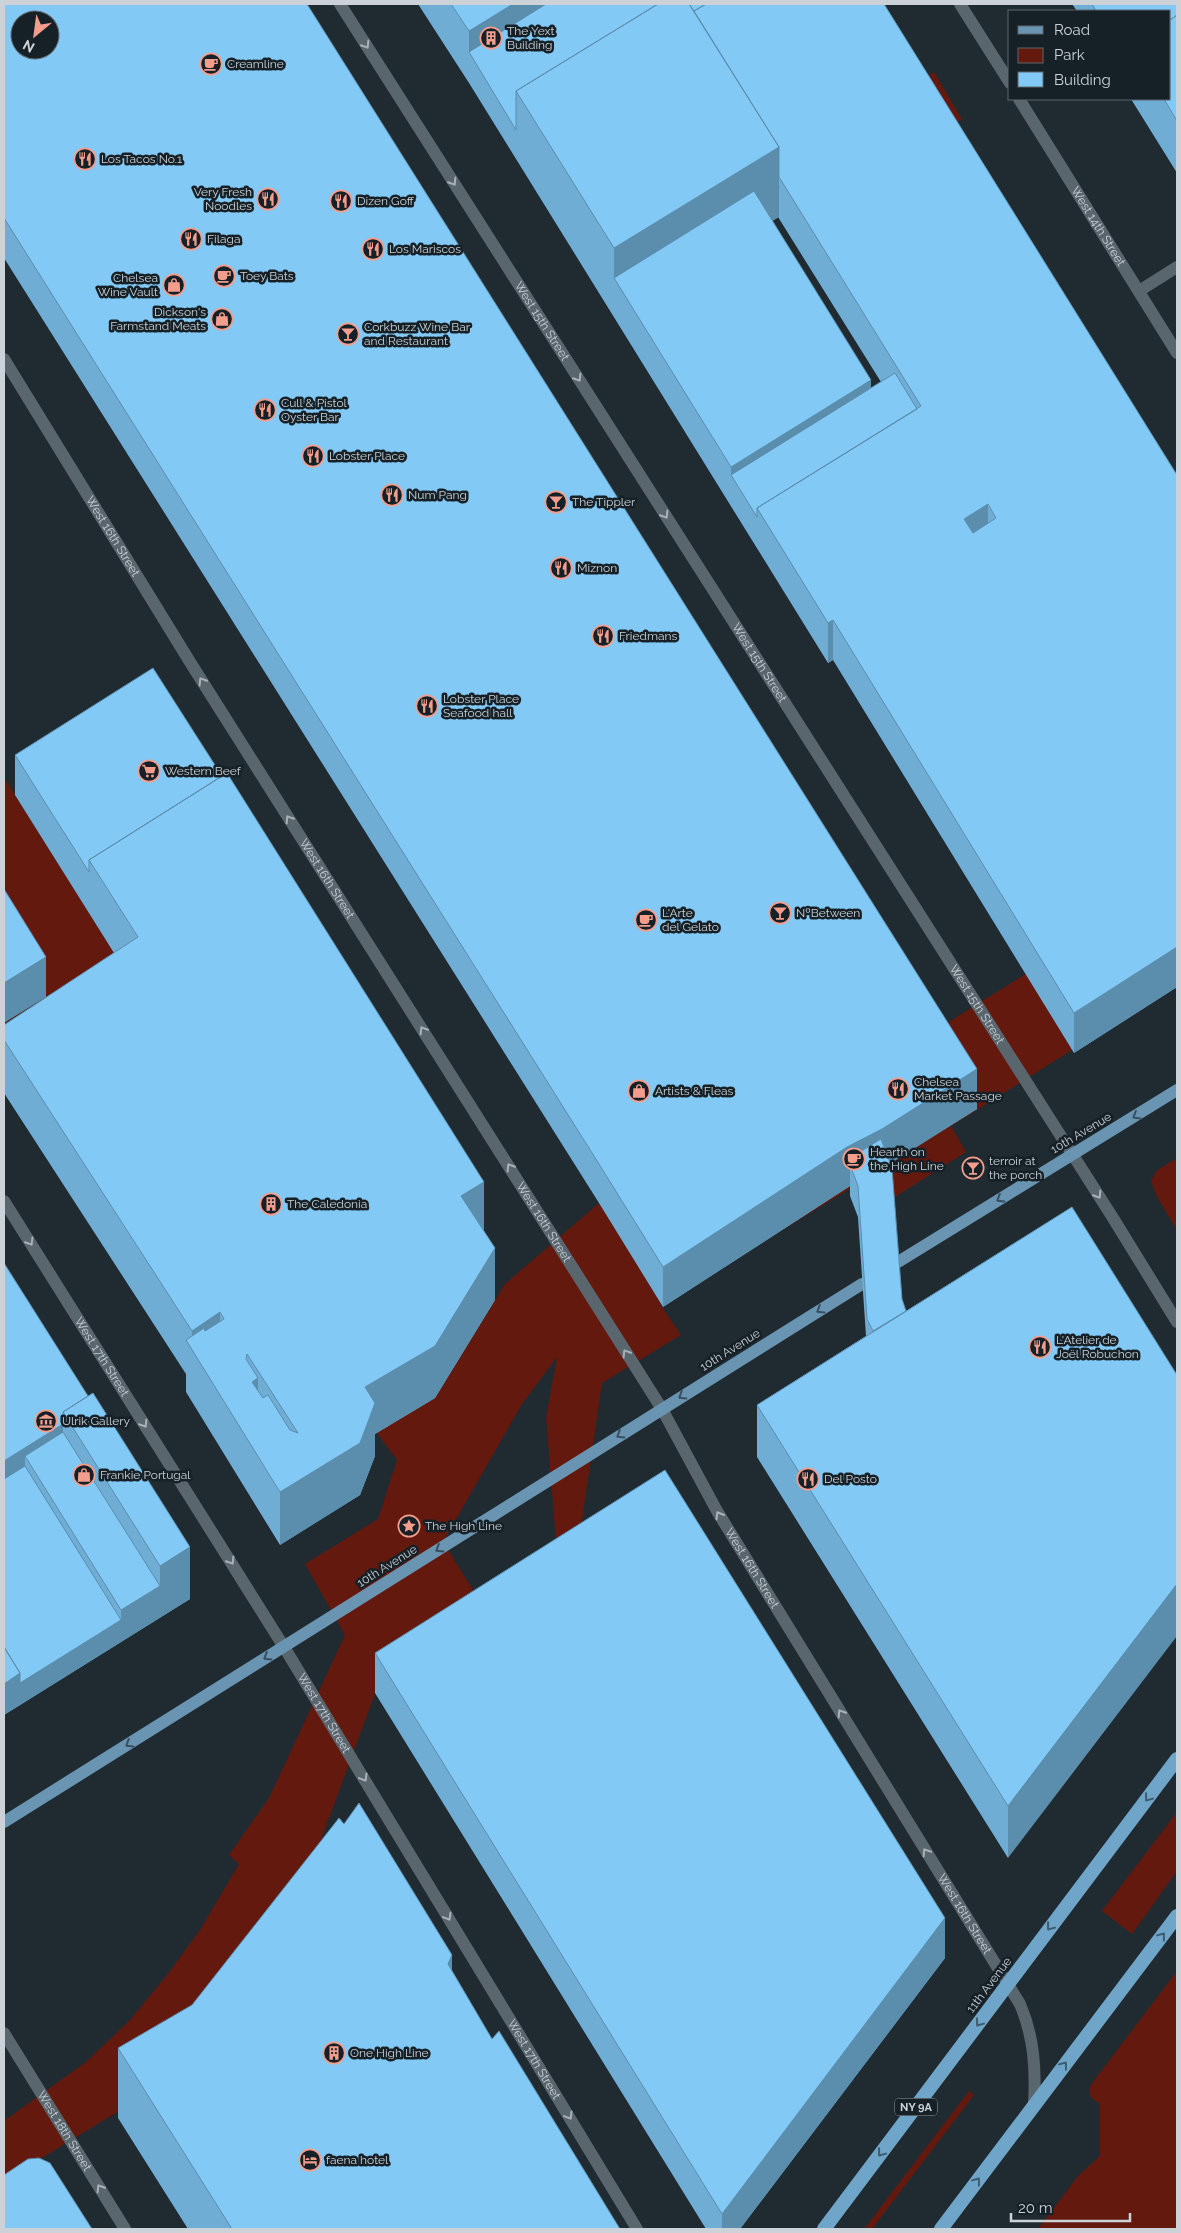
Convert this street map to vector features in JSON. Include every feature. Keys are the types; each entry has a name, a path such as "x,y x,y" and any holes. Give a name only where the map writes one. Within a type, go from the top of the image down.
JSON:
{"highway":[{"name":"11th Avenue","path":"824,2229 1177,1759"},
{"path":"941,2229 1177,1916"}],"main road":[{"name":"10th Avenue","path":"898,1262 1177,1090"},
{"name":"10th Avenue","path":"4,1822 862,1284"}],"street":[{"name":"West 15th Street","path":"340,4 1177,1322"},
{"path":"960,4 1008,80"},
{"name":"West 14th Street","path":"1020,100 1177,353"},
{"path":"1139,290 1177,267"},
{"name":"West 16th Street","path":"4,359 185,654 662,1409 717,1511 1020,2004 1030,2035 1036,2076 1034,2104"},
{"name":"West 17th Street","path":"4,1200 284,1647 637,2229"},
{"name":"West 18th Street","path":"4,2033 125,2229"}],"green space":[{"path":"934,72 962,119 955,124 927,76"},
{"path":"4,777 138,990 29,1061 5,1023 46,996 4,928"},
{"name":"The High Line","path":"1114,919 1177,984 951,1126 966,1152 895,1197 883,1171 867,1350 862,1274 861,1216 876,1173 660,1304 681,1335 602,1383 580,1534 559,1577 546,1417 557,1357 522,1404 443,1542 475,1593 393,1645 312,1864 160,2078 117,2106 119,2111 17,2173 4,2186 4,2121 86,2062 130,2020 167,1975 200,1930 239,1864 229,1855 269,1798 345,1635 305,1564 378,1519 397,1460 376,1432 435,1398 505,1284 599,1203 616,1229"},
{"path":"1177,1158 1177,1230 1157,1197 1151,1181 1156,1171"},
{"path":"1177,1812 1177,1871 1132,1934 1102,1911"},
{"path":"1177,1971 1177,2229 1038,2229 1078,2176 1100,2156 1100,2103 1091,2097 1089,2092 1090,2086"},
{"path":"969,2091 974,2095 872,2229 864,2229"}],"building":[{"path":"4,4 307,4 977,1069 882,1129 847,1147 663,1267 4,218"},
{"path":"451,4 513,4 469,31"},
{"path":"546,4 658,4 516,91 516,130 469,52"},
{"path":"658,4 689,4 779,147 614,248 516,91"},
{"path":"689,4 706,4 694,11"},
{"path":"706,4 884,4 1177,475 1177,947 1074,1013 833,620 828,623 757,508 921,406 779,177 779,147 694,11","holes":["988,504 996,518 973,533 964,519"]},
{"path":"1092,4 1177,4 1177,15 1171,19 1171,10 1095,10"},
{"path":"1177,15 1177,121 1165,100 1171,100 1171,19"},
{"path":"754,191 871,380 731,467 614,278"},
{"path":"895,373 917,409 757,508 757,517 731,475"},
{"path":"153,668 222,776 89,860 89,872 15,755"},
{"name":"The Caledonia","path":"227,773 484,1182 461,1196 495,1248 435,1346 365,1387 375,1403 360,1443 280,1492 186,1340 204,1328 205,1331 224,1319 220,1312 192,1331 4,1040 4,1025 138,937 89,860","holes":["247,1354 298,1433 290,1430 268,1395 263,1398 252,1382 258,1378 246,1359"]},
{"path":"4,889 46,957 4,983"},
{"path":"881,1139 892,1168 902,1299 906,1311 873,1331 867,1319 858,1186 850,1165 850,1158"},
{"path":"1072,1207 1177,1375 1177,1584 1008,1806 757,1405"},
{"path":"4,1263 88,1396 63,1412 63,1424 4,1461"},
{"path":"93,1393 190,1547 160,1566 63,1412"},
{"path":"63,1432 160,1586 121,1610 25,1456"},
{"path":"25,1466 121,1620 20,1683 20,1673 4,1647 4,1479"},
{"path":"665,1470 945,1918 722,2214 375,1653"},
{"path":"4,1647 20,1673 4,1684"},
{"name":"One High Line","path":"359,1803 452,1955 448,1964 492,2039 499,2031 620,2229 232,2229 118,2048 192,2005 339,1818 344,1824"},
{"path":"39,2158 50,2163 92,2229 4,2229 4,2175 28,2159"}],"place":[{"name":"The Yext Building","path":"491,38"},
{"name":"Creamline","path":"211,64"},
{"name":"Los Tacos No.1","path":"85,159"},
{"name":"Very Fresh Noodles","path":"268,199"},
{"name":"Dizen Goff","path":"341,201"},
{"name":"Filaga","path":"191,239"},
{"name":"Los Mariscos","path":"373,249"},
{"name":"Toey Bats","path":"224,276"},
{"name":"Chelsea Wine Vault","path":"174,285"},
{"name":"Dickson's Farmstand Meats","path":"222,319"},
{"name":"Corkbuzz Wine Bar and Restaurant","path":"348,334"},
{"name":"Cull & Pistol Oyster Bar","path":"265,410"},
{"name":"Lobster Place","path":"313,456"},
{"name":"Num Pang","path":"392,495"},
{"name":"The Tippler","path":"556,502"},
{"name":"Miznon","path":"561,568"},
{"name":"Friedmans","path":"603,636"},
{"name":"Lobster Place Seafood hall","path":"427,706"},
{"name":"Western Beef","path":"149,771"},
{"name":"NºBetween","path":"780,913"},
{"name":"L'Arte del Gelato","path":"646,920"},
{"name":"Chelsea Market Passage","path":"898,1089"},
{"name":"Artists & Fleas","path":"639,1091"},
{"name":"Hearth on the High Line","path":"854,1159"},
{"name":"terroir at the porch","path":"973,1168"},
{"name":"The Caledonia","path":"271,1204"},
{"name":"L'Atelier de Joël Robuchon","path":"1040,1347"},
{"name":"Ulrik Gallery","path":"46,1421"},
{"name":"Frankie Portugal","path":"84,1475"},
{"name":"Del Posto","path":"808,1479"},
{"name":"The High Line","path":"409,1526"},
{"name":"One High Line","path":"334,2053"},
{"name":"faena hotel","path":"310,2160"}]}
